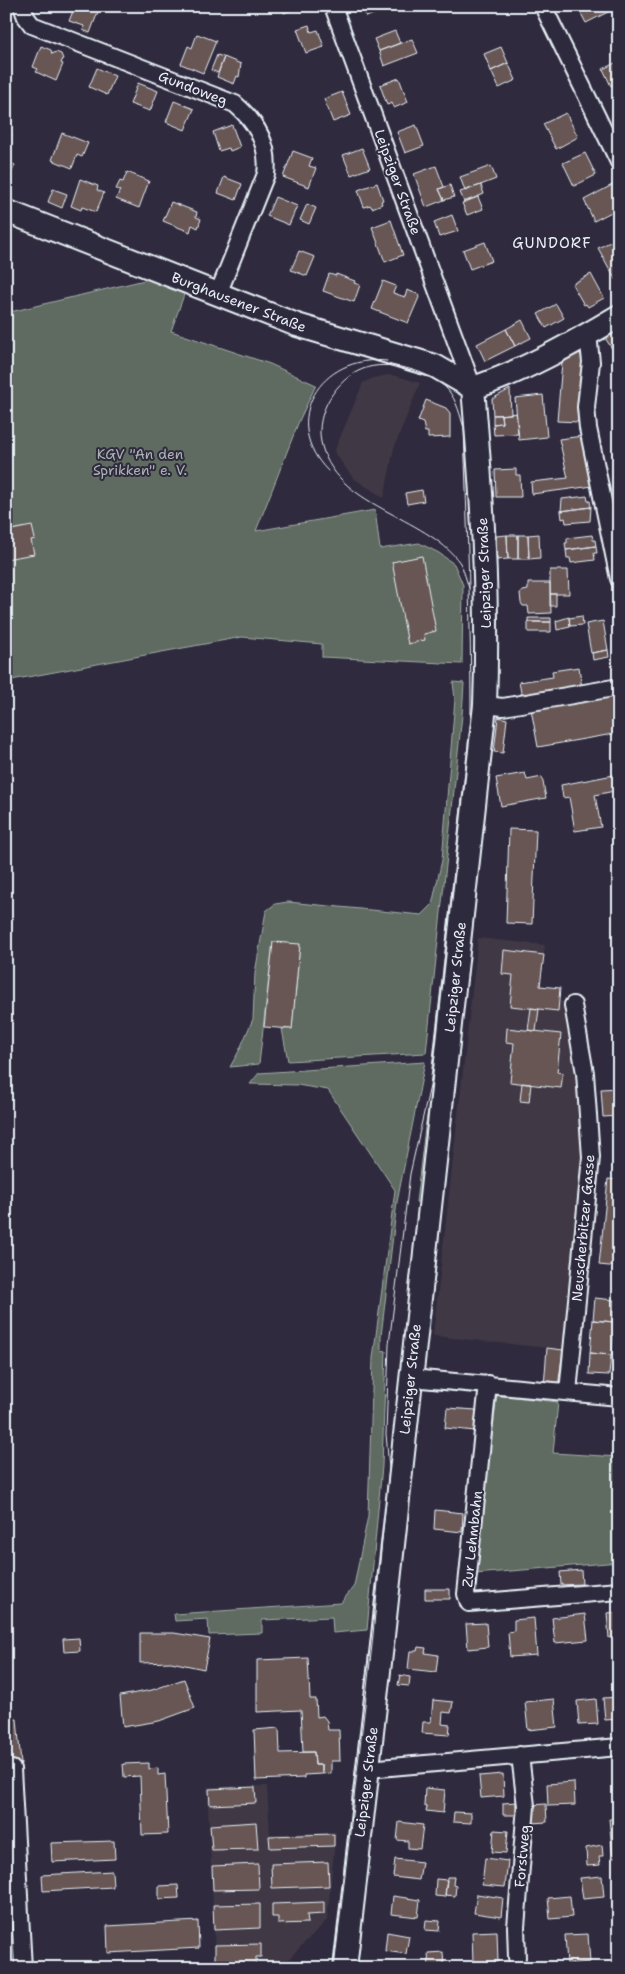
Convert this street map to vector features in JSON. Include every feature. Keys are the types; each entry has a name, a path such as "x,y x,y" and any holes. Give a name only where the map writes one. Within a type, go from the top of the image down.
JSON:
{"street":[{"name":"Gundoweg","path":"22,6 26,17 32,25 235,104 248,116 258,131 266,150 268,160 266,174 218,294"},
{"name":"Leipziger Straße","path":"333,6 473,388 482,538 486,660 485,705 345,1968"},
{"path":"543,6 619,162"},
{"name":"Burghausener Straße","path":"6,211 296,325 435,366 473,388"},
{"path":"473,388 499,379 588,334 619,316"},
{"path":"588,334 590,362 586,407 588,428 619,580"},
{"path":"485,705 503,707 619,687"},
{"name":"Neuscherbitzer Gasse","path":"568,1392 591,1157 585,1073 573,1005"},
{"path":"411,1378 619,1397"},
{"name":"Zur Lehmbahn","path":"488,1384 466,1594 469,1603 619,1591"},
{"path":"368,1769 619,1747"},
{"name":"Forstweg","path":"517,1958 516,1927 526,1806 520,1755"},
{"path":"9,1770 23,1968"}],"shaded area":[{"path":"387,375 420,383 394,448 384,498 353,478 334,452 363,383 373,378"},
{"path":"478,938 545,945 540,985 560,988 559,1001 568,1002 580,1096 583,1152 567,1350 433,1335"},
{"path":"267,1786 270,1834 336,1832 327,1920 280,1968 216,1968 207,1787"}],"green space":[{"name":"KGV \"An den Sprikken\" e. V.","path":"153,278 185,292 171,331 270,364 316,385 299,421 256,531 375,510 380,549 419,543 439,553 454,564 463,585 462,664 322,657 322,644 242,637 6,681 6,313"},
{"path":"453,682 464,683 462,715 426,1053 288,1061 282,1029 292,1029 300,945 273,942 259,1064 230,1067 253,1019 255,973 266,911 275,904 288,902 422,915 432,905 442,860 455,699"},
{"path":"425,1062 397,1202 381,1336 381,1350 386,1351 382,1466 367,1630 333,1633 332,1617 262,1620 262,1633 209,1635 208,1619 175,1621 174,1614 341,1603 354,1586 368,1516 373,1358 395,1190 328,1090 297,1085 250,1084 259,1073"},
{"path":"430,1098 433,1099 422,1202 416,1202 425,1128"},
{"path":"497,1395 558,1402 553,1453 619,1457 619,1562 475,1574"}],"building":[{"path":"75,6 93,6 99,9 90,33 83,30 84,26 69,21"},
{"path":"282,6 302,6 284,13"},
{"path":"362,6 386,6 387,9 366,17"},
{"path":"577,6 607,6 610,11 586,23"},
{"path":"309,25 311,32 318,30 324,47 306,53 297,29"},
{"path":"395,31 400,43 379,51 374,39"},
{"path":"197,34 216,41 203,73 181,64 188,46 192,48"},
{"path":"412,39 418,53 384,66 379,51"},
{"path":"41,46 51,50 52,54 56,52 61,54 63,59 61,63 63,64 56,81 36,72 38,69 33,67"},
{"path":"501,47 508,63 491,71 484,54"},
{"path":"217,55 224,57 218,73 211,70"},
{"path":"224,57 241,64 239,77 237,76 234,84 217,77"},
{"path":"619,61 619,83 611,86 603,69"},
{"path":"508,63 516,80 499,88 491,71"},
{"path":"97,68 115,76 107,95 89,87"},
{"path":"399,78 408,102 394,108 392,103 387,105 380,85"},
{"path":"138,83 158,91 150,111 130,104"},
{"path":"342,92 351,115 333,122 324,99"},
{"path":"174,101 194,109 185,130 166,122"},
{"path":"566,113 578,137 556,149 543,124"},
{"path":"232,125 240,147 230,151 229,148 219,151 213,132"},
{"path":"416,125 424,146 405,153 397,132"},
{"path":"6,130 10,131 8,134 12,135 6,153"},
{"path":"62,133 88,143 82,157 77,155 72,168 52,160"},
{"path":"362,148 370,168 351,175 343,155"},
{"path":"293,151 312,158 309,166 316,168 309,187 283,177"},
{"path":"585,153 596,175 574,186 563,163"},
{"path":"6,161 15,165 7,183 6,182"},
{"path":"436,166 444,187 439,189 444,200 426,207 414,174"},
{"path":"491,166 496,179 465,191 460,177"},
{"path":"127,172 149,181 139,208 116,199 120,190 116,189 120,181 123,182"},
{"path":"224,177 242,184 236,200 218,193"},
{"path":"80,179 98,186 97,190 104,193 96,212 82,207 81,210 71,206"},
{"path":"377,183 383,200 381,201 382,204 372,208 370,205 364,207 358,190"},
{"path":"614,184 619,194 619,208 594,221 584,200"},
{"path":"450,185 454,197 444,200 439,189"},
{"path":"481,185 484,194 464,202 460,192"},
{"path":"53,189 67,194 62,208 48,202"},
{"path":"275,197 297,206 289,225 267,216"},
{"path":"478,197 483,209 467,215 462,203"},
{"path":"171,202 197,212 196,217 201,219 198,228 192,225 190,232 163,221"},
{"path":"307,204 316,208 309,224 300,220"},
{"path":"452,215 458,231 439,237 434,222"},
{"path":"391,220 403,255 385,262 372,227"},
{"path":"616,239 619,245 619,278 615,279 598,248"},
{"path":"485,242 492,261 470,269 463,250"},
{"path":"299,251 315,257 307,276 291,270"},
{"path":"329,274 336,276 336,274 355,281 354,283 360,285 354,302 323,291"},
{"path":"591,274 604,298 588,307 586,304 584,305 572,284"},
{"path":"383,281 396,286 393,293 405,297 407,290 420,295 408,323 372,309"},
{"path":"556,304 564,318 546,328 538,314"},
{"path":"522,320 531,338 515,346 506,329"},
{"path":"506,329 515,346 485,361 477,344"},
{"path":"616,331 619,335 619,350 615,353 605,338"},
{"path":"580,353 583,360 578,422 557,421 562,362"},
{"path":"510,389 511,414 493,415 492,399"},
{"path":"543,395 547,437 519,440 515,398"},
{"path":"426,400 446,408 450,413 450,437 428,438 428,432 425,432 423,423 418,421"},
{"path":"516,413 518,434 494,435 493,424 502,423 501,415"},
{"path":"493,415 501,415 502,423 493,424"},
{"path":"583,436 593,486 532,494 531,482 568,478 559,439"},
{"path":"516,469 516,475 520,475 521,497 496,497 495,470"},
{"path":"422,490 424,501 407,504 405,493"},
{"path":"587,496 591,507 561,511 562,499"},
{"path":"591,507 590,521 566,523 565,518 562,519 561,511"},
{"path":"32,526 35,539 31,540 34,554 6,559 6,531"},
{"path":"539,534 540,558 529,559 528,535"},
{"path":"507,535 508,559 497,560 496,536"},
{"path":"507,535 518,535 518,559 508,559"},
{"path":"518,535 528,535 529,559 518,559"},
{"path":"592,535 596,546 566,550 565,543 567,543 567,538"},
{"path":"596,546 595,560 571,563 570,558 567,558 566,550"},
{"path":"422,556 436,631 424,634 425,640 408,644 392,562"},
{"path":"550,570 568,570 569,594 550,594"},
{"path":"528,583 550,583 551,613 529,614 528,606 523,606 521,603 520,593 528,590"},
{"path":"550,594 556,594 556,606 550,606"},
{"path":"582,616 583,625 570,626 569,618"},
{"path":"569,617 570,627 557,630 556,621"},
{"path":"528,618 551,618 551,622 528,622"},
{"path":"603,621 608,650 591,653 586,624"},
{"path":"528,622 551,622 551,632 528,632"},
{"path":"608,650 609,657 593,660 592,653"},
{"path":"579,667 582,689 522,698 519,682 553,677 552,671"},
{"path":"619,693 619,733 538,747 531,709"},
{"path":"498,717 507,719 503,753 494,752"},
{"path":"525,773 527,780 542,777 546,798 501,806 496,778"},
{"path":"619,774 619,790 595,795 601,827 575,831 569,797 563,798 561,785"},
{"path":"509,829 536,830 532,924 506,923"},
{"path":"273,942 300,944 292,1029 264,1027"},
{"path":"504,950 544,955 540,986 560,988 558,1011 510,1006 513,975 502,974"},
{"path":"531,1008 539,1009 536,1031 528,1030"},
{"path":"507,1028 561,1034 557,1072 563,1073 561,1088 510,1082 514,1043 506,1042"},
{"path":"522,1083 531,1084 529,1102 520,1101"},
{"path":"619,1088 619,1116 603,1117 601,1089"},
{"path":"608,1179 619,1180 619,1267 599,1265"},
{"path":"595,1298 614,1300 613,1322 593,1320"},
{"path":"593,1320 615,1322 612,1355 590,1353"},
{"path":"547,1348 563,1350 558,1387 544,1386"},
{"path":"590,1353 611,1355 609,1375 589,1374"},
{"path":"447,1408 476,1410 475,1431 445,1428"},
{"path":"435,1510 463,1513 462,1532 434,1529"},
{"path":"581,1570 582,1584 561,1585 560,1572"},
{"path":"425,1589 450,1589 450,1599 425,1599"},
{"path":"619,1612 619,1637 609,1638 607,1613"},
{"path":"585,1614 588,1640 555,1643 552,1618"},
{"path":"534,1618 537,1655 510,1657 508,1632 514,1631 514,1620"},
{"path":"486,1623 488,1647 468,1649 466,1624"},
{"path":"140,1633 174,1633 210,1639 204,1669 171,1662 140,1663"},
{"path":"79,1638 80,1651 64,1652 63,1639"},
{"path":"418,1647 426,1648 425,1653 438,1655 436,1672 408,1669 410,1651 417,1651"},
{"path":"308,1658 310,1699 316,1699 317,1717 323,1716 327,1721 328,1730 339,1730 340,1761 331,1761 331,1773 322,1774 322,1765 315,1765 314,1752 303,1752 301,1710 257,1712 257,1660"},
{"path":"400,1675 410,1677 409,1686 398,1685"},
{"path":"184,1679 195,1708 159,1721 123,1727 120,1696 152,1690"},
{"path":"619,1697 619,1719 605,1720 603,1698"},
{"path":"554,1699 557,1727 528,1730 525,1702"},
{"path":"596,1699 598,1724 579,1725 577,1701"},
{"path":"433,1700 453,1702 451,1713 443,1712 442,1724 450,1725 449,1735 422,1733 423,1722 431,1722"},
{"path":"17,1719 21,1764 6,1765 6,1750 10,1750 6,1720"},
{"path":"279,1728 280,1753 314,1752 315,1765 322,1765 322,1774 304,1775 304,1778 256,1780 254,1730"},
{"path":"149,1763 149,1769 158,1768 158,1775 165,1774 168,1834 142,1835 140,1776 124,1777 123,1764"},
{"path":"503,1774 504,1796 481,1798 479,1776"},
{"path":"574,1782 575,1805 548,1806 547,1784"},
{"path":"255,1787 256,1803 210,1805 209,1789"},
{"path":"425,1788 445,1790 443,1813 426,1811 427,1807 424,1806"},
{"path":"516,1802 516,1815 503,1815 503,1803"},
{"path":"546,1804 547,1822 532,1823 530,1805"},
{"path":"454,1812 471,1813 471,1823 453,1822"},
{"path":"609,1819 619,1819 619,1857 613,1858"},
{"path":"256,1822 258,1849 212,1850 210,1825"},
{"path":"399,1822 423,1825 420,1849 408,1848 408,1841 397,1840"},
{"path":"494,1830 508,1831 506,1853 492,1852"},
{"path":"334,1834 334,1846 270,1848 269,1836"},
{"path":"114,1841 115,1859 52,1862 51,1843"},
{"path":"602,1845 603,1856 599,1856 600,1865 587,1866 586,1848"},
{"path":"485,1858 508,1861 505,1887 482,1885"},
{"path":"395,1859 422,1862 419,1880 393,1877"},
{"path":"328,1862 329,1886 272,1888 271,1864"},
{"path":"258,1864 259,1889 213,1890 212,1866"},
{"path":"112,1871 113,1887 43,1891 42,1875"},
{"path":"602,1876 604,1897 583,1899 580,1878"},
{"path":"447,1877 454,1877 453,1885 456,1886 455,1896 445,1895"},
{"path":"436,1879 447,1880 445,1897 435,1896"},
{"path":"178,1885 179,1898 159,1899 159,1886"},
{"path":"477,1894 503,1898 501,1917 474,1913"},
{"path":"393,1896 420,1900 418,1917 391,1914"},
{"path":"570,1896 572,1917 550,1919 548,1898"},
{"path":"324,1902 324,1914 307,1915 308,1923 278,1924 278,1917 272,1917 272,1904"},
{"path":"260,1904 260,1928 214,1930 213,1905"},
{"path":"426,1920 440,1921 439,1931 425,1930"},
{"path":"198,1921 199,1948 108,1953 107,1926"},
{"path":"497,1931 498,1962 473,1963 472,1932"},
{"path":"387,1932 409,1936 406,1954 385,1951"},
{"path":"588,1934 590,1962 567,1964 565,1935"},
{"path":"261,1944 261,1957 256,1957 256,1964 253,1964 253,1968 215,1968 215,1945"},
{"path":"443,1952 444,1968 429,1968 428,1953"},
{"path":"545,1964 545,1968 522,1968 521,1965"}],"tram line":[{"path":"328,471 314,452 307,432 307,413 314,395 326,379 343,368 363,361 387,361"},
{"path":"334,1968 372,1645 389,1468 386,1434 389,1344 410,1174 430,1086 471,718 470,610 464,428 458,408 448,390 431,377 420,372 384,365 373,366 353,374 336,389 321,420 321,442 330,464 344,482 362,496 445,546 460,563 469,588"}],"district":[{"name":"GUNDORF","path":"552,243"}]}
